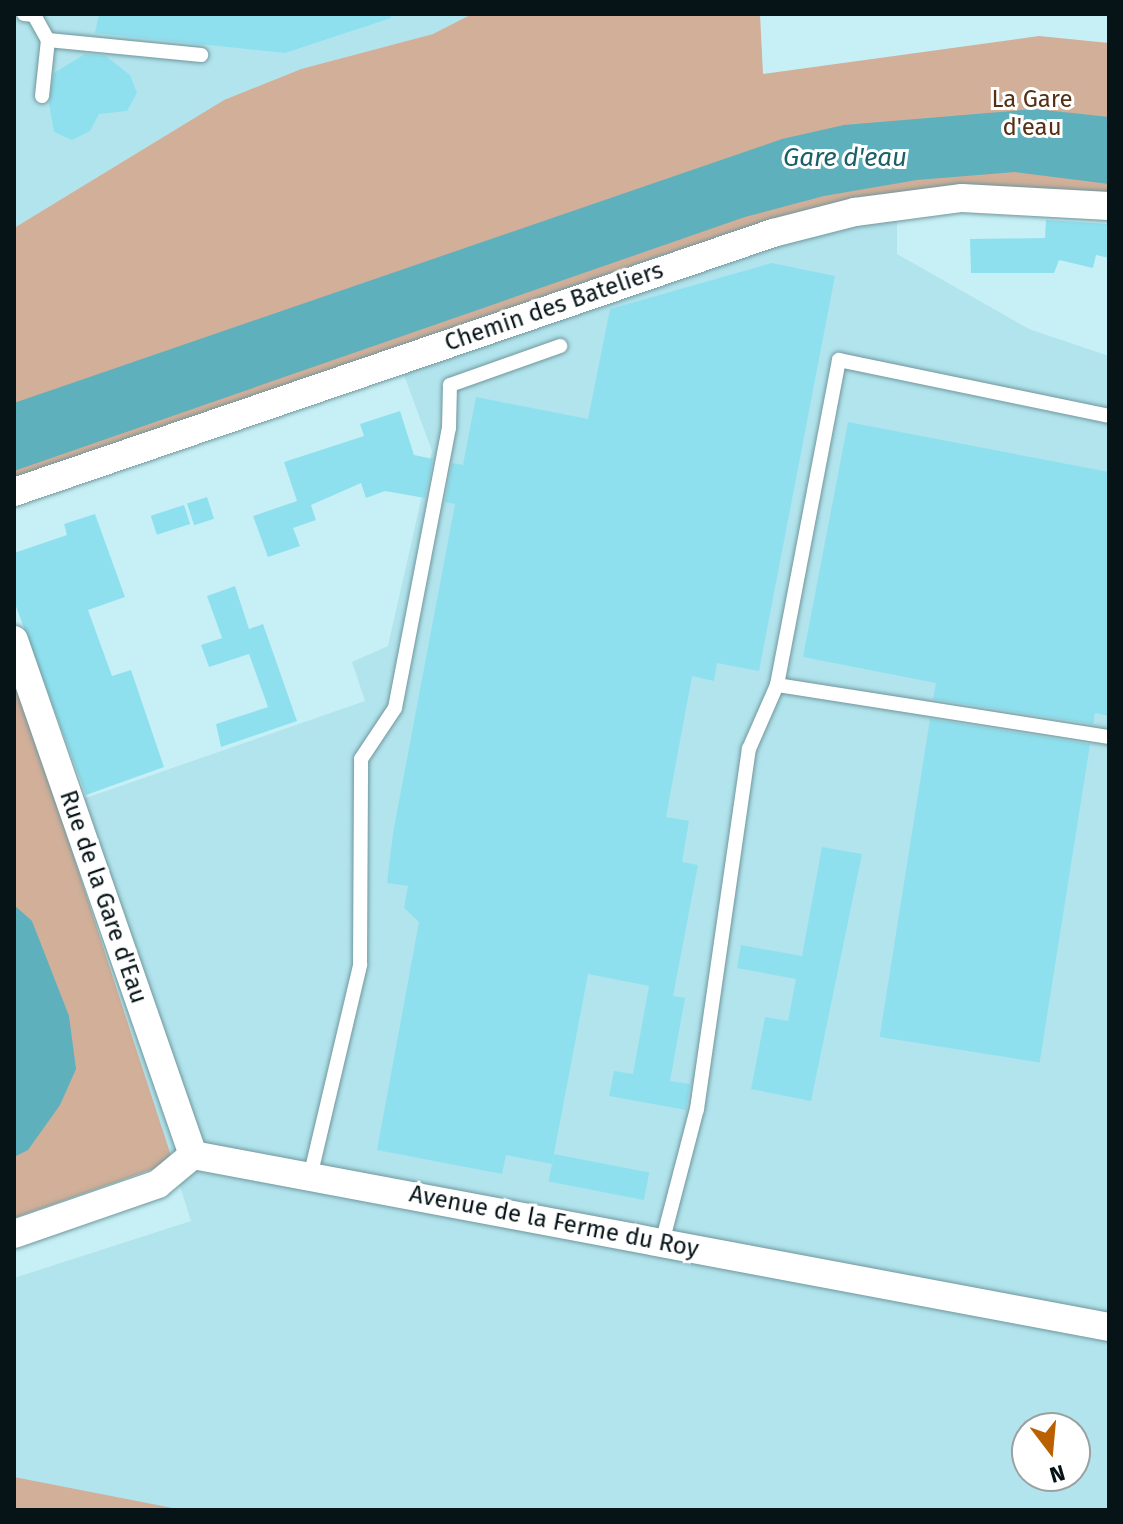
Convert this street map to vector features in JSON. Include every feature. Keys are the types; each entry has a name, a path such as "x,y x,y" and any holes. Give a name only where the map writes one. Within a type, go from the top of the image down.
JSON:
{"street":[{"name":"Chemin des Bateliers","path":"14,492 773,233 855,212 962,198 1109,206"},
{"name":"Rue de la Gare d'Eau","path":"14,640 193,1155"},
{"name":"Avenue de la Ferme du Roy","path":"193,1155 1109,1327"},
{"path":"14,1234 158,1184 193,1155"}],"lane":[{"path":"24,14 34,15 48,40 42,96"},
{"path":"48,40 201,55"},
{"path":"310,1177 360,965 361,759 395,708 449,428 450,385 560,346"},
{"path":"662,1243 697,1109 749,749 777,685 839,360 1109,416"},
{"path":"777,685 1109,737"}],"shaded area":[{"path":"14,14 472,14 433,34 301,69 224,100 14,228"},
{"path":"897,198 897,254 1029,329 1109,356 1109,1510 14,1510 14,1278 191,1221 60,807 365,701 352,662 388,646 432,451 394,348 660,256 810,213"}],"green space":[{"name":"La Gare d'eau","path":"472,14 760,14 763,74 1039,36 1109,43 1109,198 810,213 660,256 14,481 14,228 224,100 301,69 433,34"},
{"path":"14,672 173,1162 14,1218"},
{"path":"14,1477 183,1510 14,1510"}],"water":[{"name":"Gare d'eau","path":"1035,109 1109,117 1109,184 1015,172 917,180 824,196 745,217 14,471 14,403 782,139 844,125"},
{"path":"14,905 32,921 69,1016 76,1069 60,1105 28,1150 14,1157"}],"building":[{"path":"99,14 391,14 391,18 285,53 95,33"},
{"path":"85,54 106,56 130,75 137,93 127,111 99,114 90,131 72,140 54,132 49,103 54,73"},
{"path":"1046,220 1109,224 1109,258 1096,255 1093,268 1059,260 1054,273 971,273 970,239 1045,238"},
{"path":"772,263 835,276 759,671 717,663 714,681 692,676 666,817 689,821 682,862 698,865 673,996 685,998 670,1081 690,1084 686,1110 609,1096 614,1071 633,1074 649,986 588,974 552,1164 506,1155 502,1174 377,1150 419,922 404,908 408,886 387,883 393,833 455,504 445,502 452,463 463,465 476,397 588,419 610,309"},
{"path":"400,411 414,455 433,459 425,498 385,491 366,498 361,483 311,505 316,520 293,528 300,546 268,557 253,516 297,501 284,462 364,436 360,424"},
{"path":"848,422 1109,472 1109,716 1095,713 1093,724 933,699 936,683 803,657"},
{"path":"207,497 214,519 194,525 187,503"},
{"path":"184,505 190,524 157,535 151,516"},
{"path":"95,514 125,597 88,610 112,676 131,670 164,767 86,795 14,601 14,553 67,535 64,524"},
{"path":"235,586 249,629 263,624 297,721 221,747 216,724 268,707 249,654 209,667 201,645 222,638 207,596"},
{"path":"930,719 1090,744 1040,1062 880,1037"},
{"path":"822,847 862,854 811,1101 751,1089 765,1017 788,1021 796,979 737,968 741,945 802,956"},
{"path":"554,1154 649,1173 644,1200 549,1181"}]}
